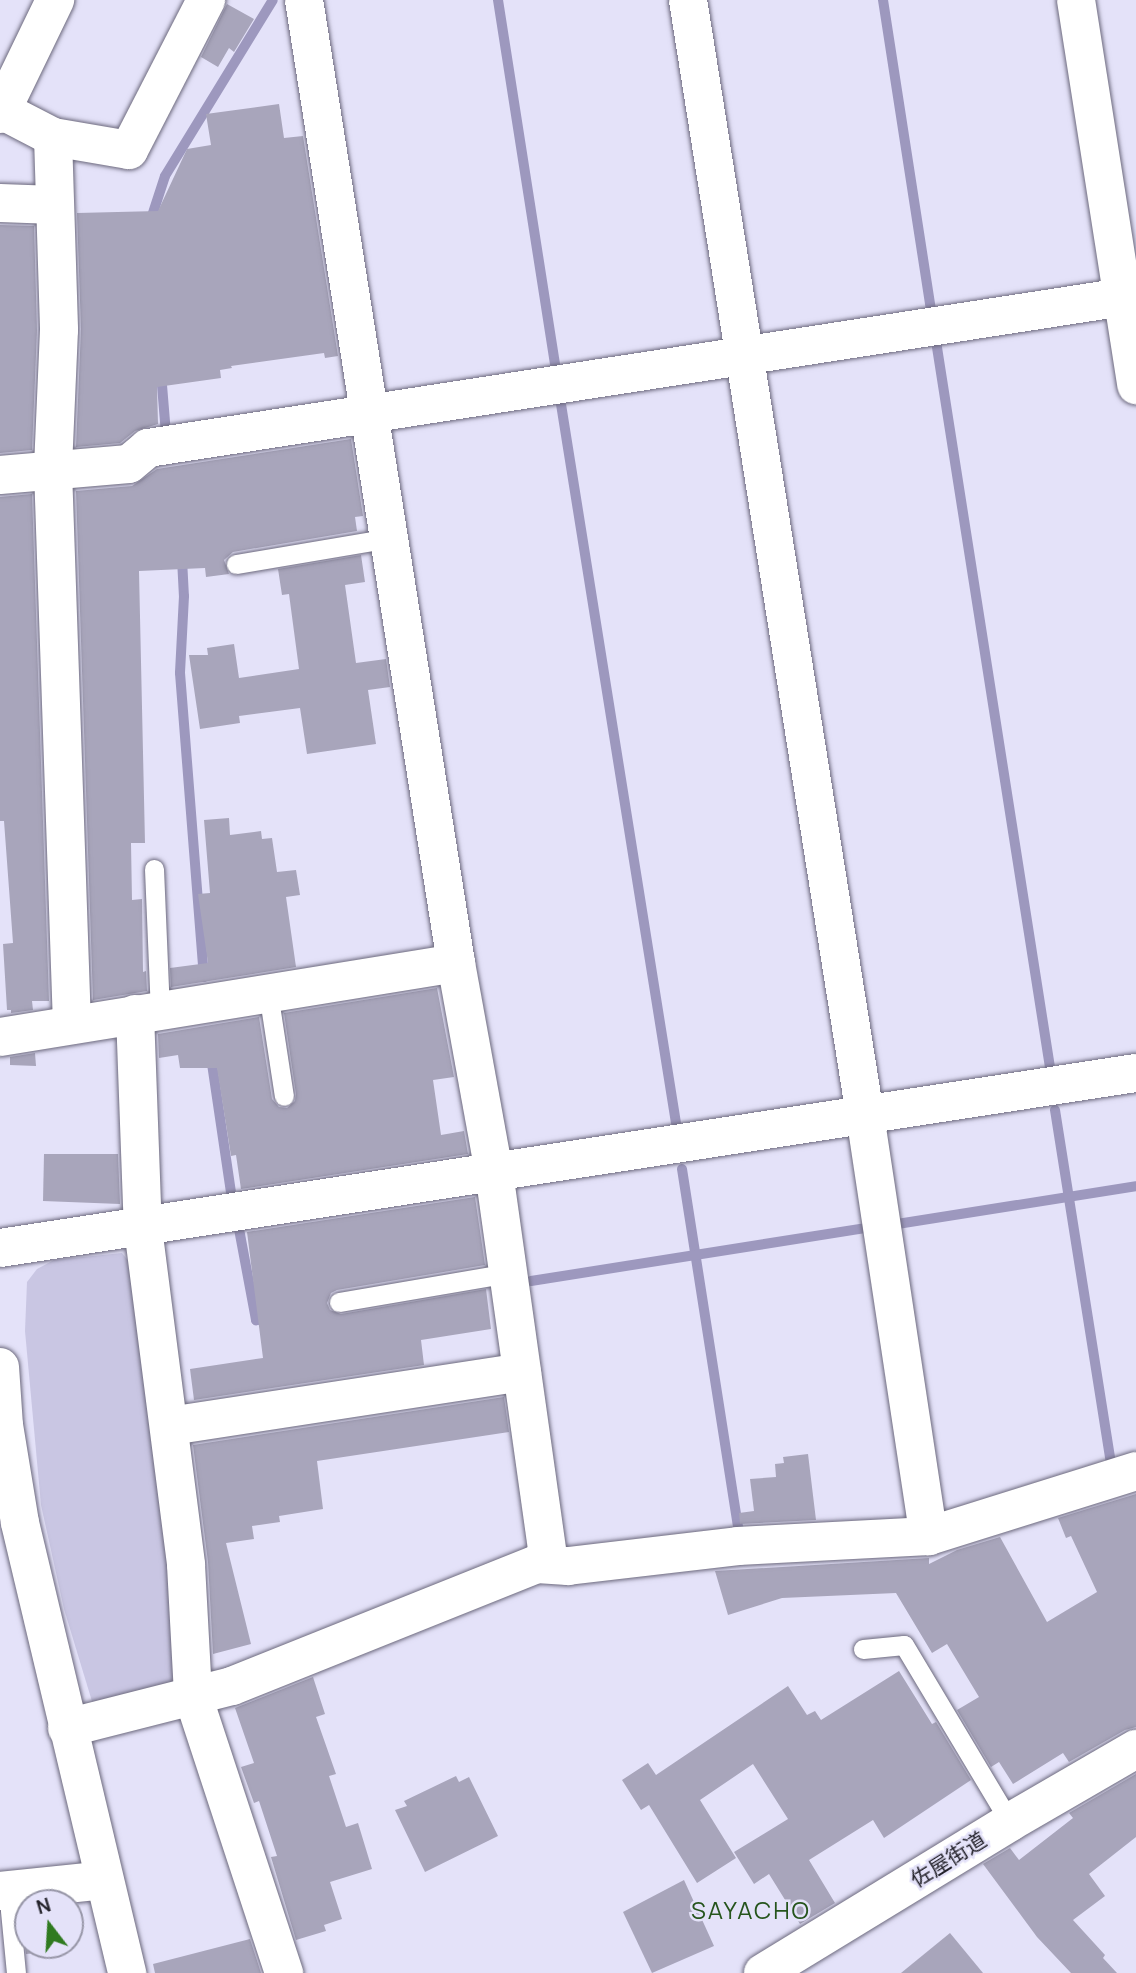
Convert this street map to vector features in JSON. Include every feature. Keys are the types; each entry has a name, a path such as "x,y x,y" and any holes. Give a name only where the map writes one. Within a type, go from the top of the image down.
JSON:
{"street":[{"path":"55,0 1,112 53,137 129,150 206,0"},
{"path":"304,0 456,963 494,1172 549,1563"},
{"path":"688,0 929,1536"},
{"path":"1076,0 1129,296 1136,385"},
{"path":"53,137 59,330 53,470 72,1025"},
{"path":"0,203 55,205"},
{"path":"0,475 128,464 148,448 1129,296"},
{"path":"0,1037 456,963"},
{"path":"147,1012 143,1228 186,1565 193,1696 284,1973"},
{"path":"0,1248 1136,1073"},
{"path":"0,1367 4,1425 20,1523 127,1973"},
{"path":"170,1426 522,1372"},
{"path":"67,1728 232,1686 537,1564 568,1566 738,1546 929,1536 1136,1471"},
{"name":"佐屋街道","path":"763,1973 1010,1822 1136,1749"},
{"path":"4,1890 104,1880"}],"lane":[{"path":"236,565 389,538"},
{"path":"147,1012 154,870"},
{"path":"268,992 284,1096"},
{"path":"339,1302 508,1273"},
{"path":"863,1649 904,1645 1010,1822"},
{"path":"4,1890 16,1973"}],"shaded area":[{"path":"122,1253 136,1271 167,1543 174,1671 170,1692 94,1708 64,1609 41,1505 25,1331 27,1282 37,1269 54,1260"}],"building":[{"path":"227,4 254,19 234,52 229,48 218,67 201,57"},
{"path":"279,104 284,138 303,136 338,356 325,358 324,353 231,366 232,368 220,370 221,378 157,387 158,424 135,431 120,443 76,447 81,329 77,213 158,211 187,149 211,145 206,114"},
{"path":"0,225 34,226 37,330 32,450 0,453"},
{"path":"351,439 363,516 355,517 357,531 233,552 224,560 229,574 206,577 205,568 139,571 145,843 131,843 132,900 142,899 143,972 146,971 147,991 93,1000 76,491 132,486 157,469"},
{"path":"32,494 49,1001 32,1001 33,1010 11,1013 11,1010 7,1010 3,944 13,943 4,821 0,821 0,497"},
{"path":"361,555 365,582 345,585 356,663 386,659 390,687 368,690 376,744 307,754 300,708 239,716 240,723 200,729 189,655 208,655 207,648 234,644 239,678 299,669 289,594 282,595 278,569"},
{"path":"229,818 230,835 261,831 262,839 272,838 277,872 296,870 300,895 286,897 296,967 171,987 170,968 208,963 198,894 210,893 204,820"},
{"path":"437,988 454,1077 433,1080 441,1135 464,1131 468,1154 241,1189 236,1155 231,1156 217,1068 180,1068 178,1055 159,1058 158,1034 259,1017 272,1099 279,1107 287,1108 295,1101 296,1094 284,1013"},
{"path":"35,1053 36,1066 10,1065 10,1057"},
{"path":"44,1154 118,1154 120,1204 43,1201"},
{"path":"475,1197 485,1265 337,1290 331,1293 327,1303 330,1310 341,1314 486,1289 491,1329 421,1340 424,1365 194,1400 190,1369 263,1358 247,1232"},
{"path":"504,1397 509,1432 317,1461 323,1509 279,1516 280,1522 252,1526 254,1539 226,1543 251,1644 213,1654 208,1562 193,1445"},
{"path":"808,1454 816,1520 740,1524 739,1513 754,1511 750,1479 776,1477 775,1464 784,1463 783,1457"},
{"path":"1136,1494 1136,1727 1125,1730 1069,1762 1063,1753 1013,1784 999,1762 991,1767 957,1710 979,1697 947,1644 932,1653 896,1593 782,1598 728,1615 715,1571 929,1558 929,1564 957,1550 1000,1537 1047,1622 1097,1592 1071,1536 1066,1538 1058,1518"},
{"path":"899,1671 932,1724 936,1722 971,1780 884,1838 873,1820 809,1860 835,1903 800,1924 769,1874 754,1884 734,1852 788,1819 753,1764 700,1800 736,1858 697,1883 649,1805 641,1810 622,1780 648,1763 656,1775 788,1686 807,1715 815,1711 821,1720"},
{"path":"313,1677 325,1714 316,1717 336,1774 329,1776 346,1827 358,1823 372,1869 330,1882 342,1919 324,1925 326,1931 296,1940 271,1857 277,1856 259,1801 254,1803 241,1767 254,1763 235,1708"},
{"path":"1136,1774 1136,1837 1089,1874 1105,1896 1073,1920 1105,1955 1103,1958 1117,1973 1071,1973 1037,1937 983,1864 1010,1848 1019,1860 1073,1818 1069,1813"},
{"path":"456,1776 459,1782 469,1777 498,1836 425,1872 395,1810 407,1806 404,1801"},
{"path":"684,1880 714,1946 652,1973 623,1912"},
{"path":"950,1933 983,1973 901,1973"},
{"path":"250,1939 261,1973 155,1973 153,1964"}],"waterway":[{"path":"150,222 165,176 273,0"},
{"path":"498,0 557,376"},
{"path":"883,0 932,316"},
{"path":"936,341 1050,1067"},
{"path":"161,373 166,434"},
{"path":"560,398 676,1123"},
{"path":"182,559 184,596 180,673 204,977"},
{"path":"211,1057 231,1192"},
{"path":"1055,1110 1112,1468"},
{"path":"682,1169 739,1532"},
{"path":"891,1225 1136,1186"},
{"path":"531,1281 873,1227"},
{"path":"239,1229 256,1320 270,1318"}],"district":[{"name":"SAYACHO","path":"751,1910"}]}
